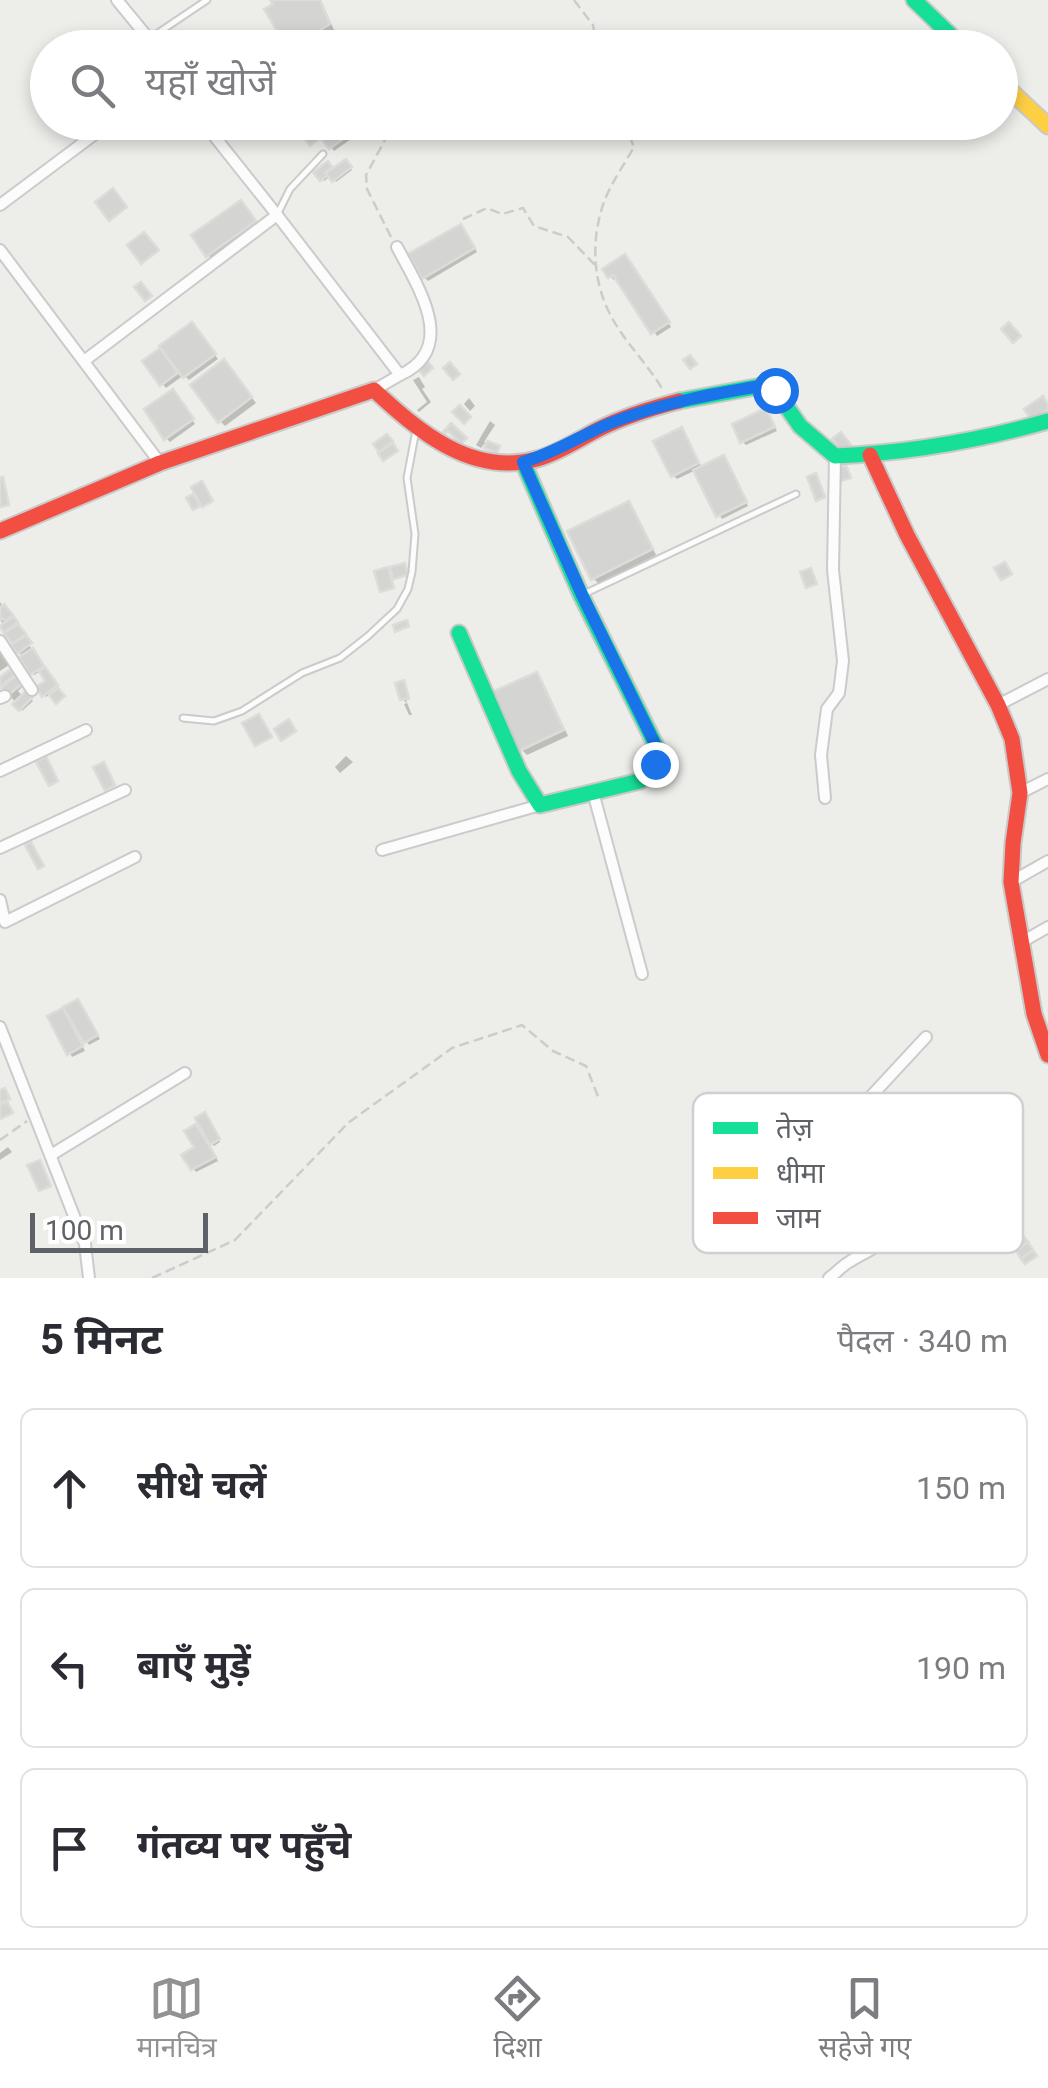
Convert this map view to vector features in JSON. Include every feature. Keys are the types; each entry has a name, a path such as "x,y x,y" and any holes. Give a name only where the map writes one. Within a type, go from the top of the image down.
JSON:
{"street":[{"path":"117,0 141,30"},
{"path":"914,0 945,30"},
{"path":"1018,98 1048,126"},
{"path":"0,205 86,140"},
{"path":"217,140 400,374"},
{"path":"84,361 277,214"},
{"path":"0,531 160,464 374,390 410,370 425,357 431,344 423,295 397,247"},
{"path":"0,250 160,464"},
{"path":"374,390 447,448 478,460 523,462 670,402 761,386 770,387 784,400 800,426 836,456 964,441 1048,422"},
{"path":"870,455 1012,739 1020,793 1011,882 1034,1014 1045,1033 1048,1055"},
{"path":"825,798 822,755 827,710 839,693 844,661 833,570 836,456"},
{"path":"382,850 540,804 640,781 655,764 657,748 582,595 523,462"},
{"path":"458,633 519,771 540,804"},
{"path":"0,640 32,690"},
{"path":"998,705 1048,679"},
{"path":"0,771 86,730"},
{"path":"1020,793 1048,779"},
{"path":"0,848 124,790"},
{"path":"593,792 642,974"},
{"path":"0,900 3,924 135,857"},
{"path":"1011,882 1048,861"},
{"path":"1020,943 1048,928"},
{"path":"0,1026 86,1244 89,1278"},
{"path":"874,1093 926,1038"},
{"path":"51,1155 184,1073"},
{"path":"829,1278 866,1253"}],"lane":[{"path":"168,30 207,0"},
{"path":"277,214 290,189 323,154"},
{"path":"183,718 214,720 242,712 302,672 340,658 397,609 412,572 415,534 407,478 417,427"},
{"path":"582,595 796,494"}],"path":[{"path":"574,0 594,30"},
{"path":"385,140 366,174 367,189 397,247"},
{"path":"631,140 634,148 604,201 594,242 596,266 610,315 670,402"},
{"path":"463,219 487,208 502,214 523,208 534,226 568,237 596,266"},
{"path":"152,1278 235,1240 348,1122 452,1048 522,1025 553,1051 586,1066 599,1099"},
{"path":"0,1140 36,1115"}],"building":[{"path":"270,0 320,0 330,24 320,30 276,30 264,9 273,4"},
{"path":"322,140 342,140 329,149"},
{"path":"346,159 352,167 332,182 326,173"},
{"path":"328,161 332,167 320,181 313,172"},
{"path":"113,188 127,207 109,221 95,202"},
{"path":"241,200 256,221 206,257 191,235"},
{"path":"461,224 475,248 422,279 408,254"},
{"path":"144,232 159,250 141,264 127,245"},
{"path":"625,254 670,322 651,334 613,275 608,278 602,269"},
{"path":"141,282 152,296 145,301 134,287"},
{"path":"192,322 216,354 183,378 159,346"},
{"path":"1009,322 1021,336 1013,343 1001,329"},
{"path":"160,348 178,373 160,386 142,361"},
{"path":"690,355 697,364 690,369 683,360"},
{"path":"224,359 252,397 218,423 190,385"},
{"path":"427,361 433,368 424,376 418,369"},
{"path":"450,362 460,374 453,380 443,368"},
{"path":"173,389 194,419 164,440 144,409"},
{"path":"1043,396 1048,410 1032,421 1024,409"},
{"path":"460,405 471,417 464,424 452,412"},
{"path":"766,408 775,427 740,443 732,424"},
{"path":"451,423 467,438 461,444 448,431 443,432"},
{"path":"682,427 699,463 671,477 653,441"},
{"path":"841,432 851,445 842,452 832,439"},
{"path":"387,434 393,441 379,452 373,444"},
{"path":"487,441 500,446 497,453 484,448"},
{"path":"393,443 398,451 383,461 378,453"},
{"path":"724,455 747,502 716,517 693,470"},
{"path":"846,465 851,478 841,481 837,468"},
{"path":"816,473 825,497 816,501 807,477"},
{"path":"3,477 9,505 0,507 0,478"},
{"path":"202,481 213,501 202,507 191,487"},
{"path":"193,494 200,506 193,510 186,498"},
{"path":"629,501 653,549 591,580 567,531"},
{"path":"1005,562 1012,574 1001,580 994,568"},
{"path":"405,563 408,575 393,579 390,567"},
{"path":"388,567 394,588 380,592 374,571"},
{"path":"811,568 817,584 806,588 800,572"},
{"path":"4,604 13,615 5,621 0,620"},
{"path":"13,616 18,622 4,633 0,626"},
{"path":"407,620 409,626 395,632 393,625"},
{"path":"18,624 26,634 12,644 4,633"},
{"path":"26,635 32,643 17,654 11,645"},
{"path":"33,648 44,666 30,675 19,657"},
{"path":"45,667 58,685 42,697 36,687 45,681 39,671"},
{"path":"11,669 15,675 0,687 0,677"},
{"path":"537,672 564,730 519,751 492,692"},
{"path":"15,676 22,684 7,696 1,688"},
{"path":"404,680 409,698 400,700 395,683"},
{"path":"58,688 65,696 56,704 49,695"},
{"path":"27,690 33,697 19,711 12,704"},
{"path":"259,714 272,737 255,746 242,723"},
{"path":"289,719 296,731 281,741 274,729"},
{"path":"46,756 58,781 49,786 36,762"},
{"path":"104,762 115,785 105,791 93,767"},
{"path":"31,842 44,866 38,869 25,845"},
{"path":"78,999 98,1035 84,1043 63,1007"},
{"path":"63,1008 83,1046 67,1055 47,1016"},
{"path":"5,1088 10,1099 0,1103 0,1090"},
{"path":"7,1101 13,1113 0,1119 0,1105"},
{"path":"205,1112 220,1139 210,1145 195,1118"},
{"path":"196,1124 216,1157 191,1170 181,1155 194,1147 184,1131"},
{"path":"40,1160 51,1186 39,1191 27,1165"},
{"path":"1028,1242 1033,1250 1021,1259 1017,1253 1023,1253 1023,1246"},
{"path":"1033,1250 1037,1256 1025,1264 1021,1259"}],"traffic: fast":[{"path":"914,0 945,30"},
{"path":"679,401 761,386 775,390 800,426 835,456 943,445 1048,421"},
{"path":"459,633 519,771 540,805 640,781 652,766 657,748 581,595 523,462"}],"traffic: slow":[{"path":"1018,98 1048,126"}],"traffic: jam":[{"path":"0,531 160,463 374,390 409,421 448,447 490,462 513,463 537,459 619,420 679,401"},
{"path":"870,455 1012,739 1020,793 1011,882 1034,1014 1048,1055"}],"route":[{"path":"655,764 657,748 582,595 523,462 670,402 761,386 775,390"}]}
